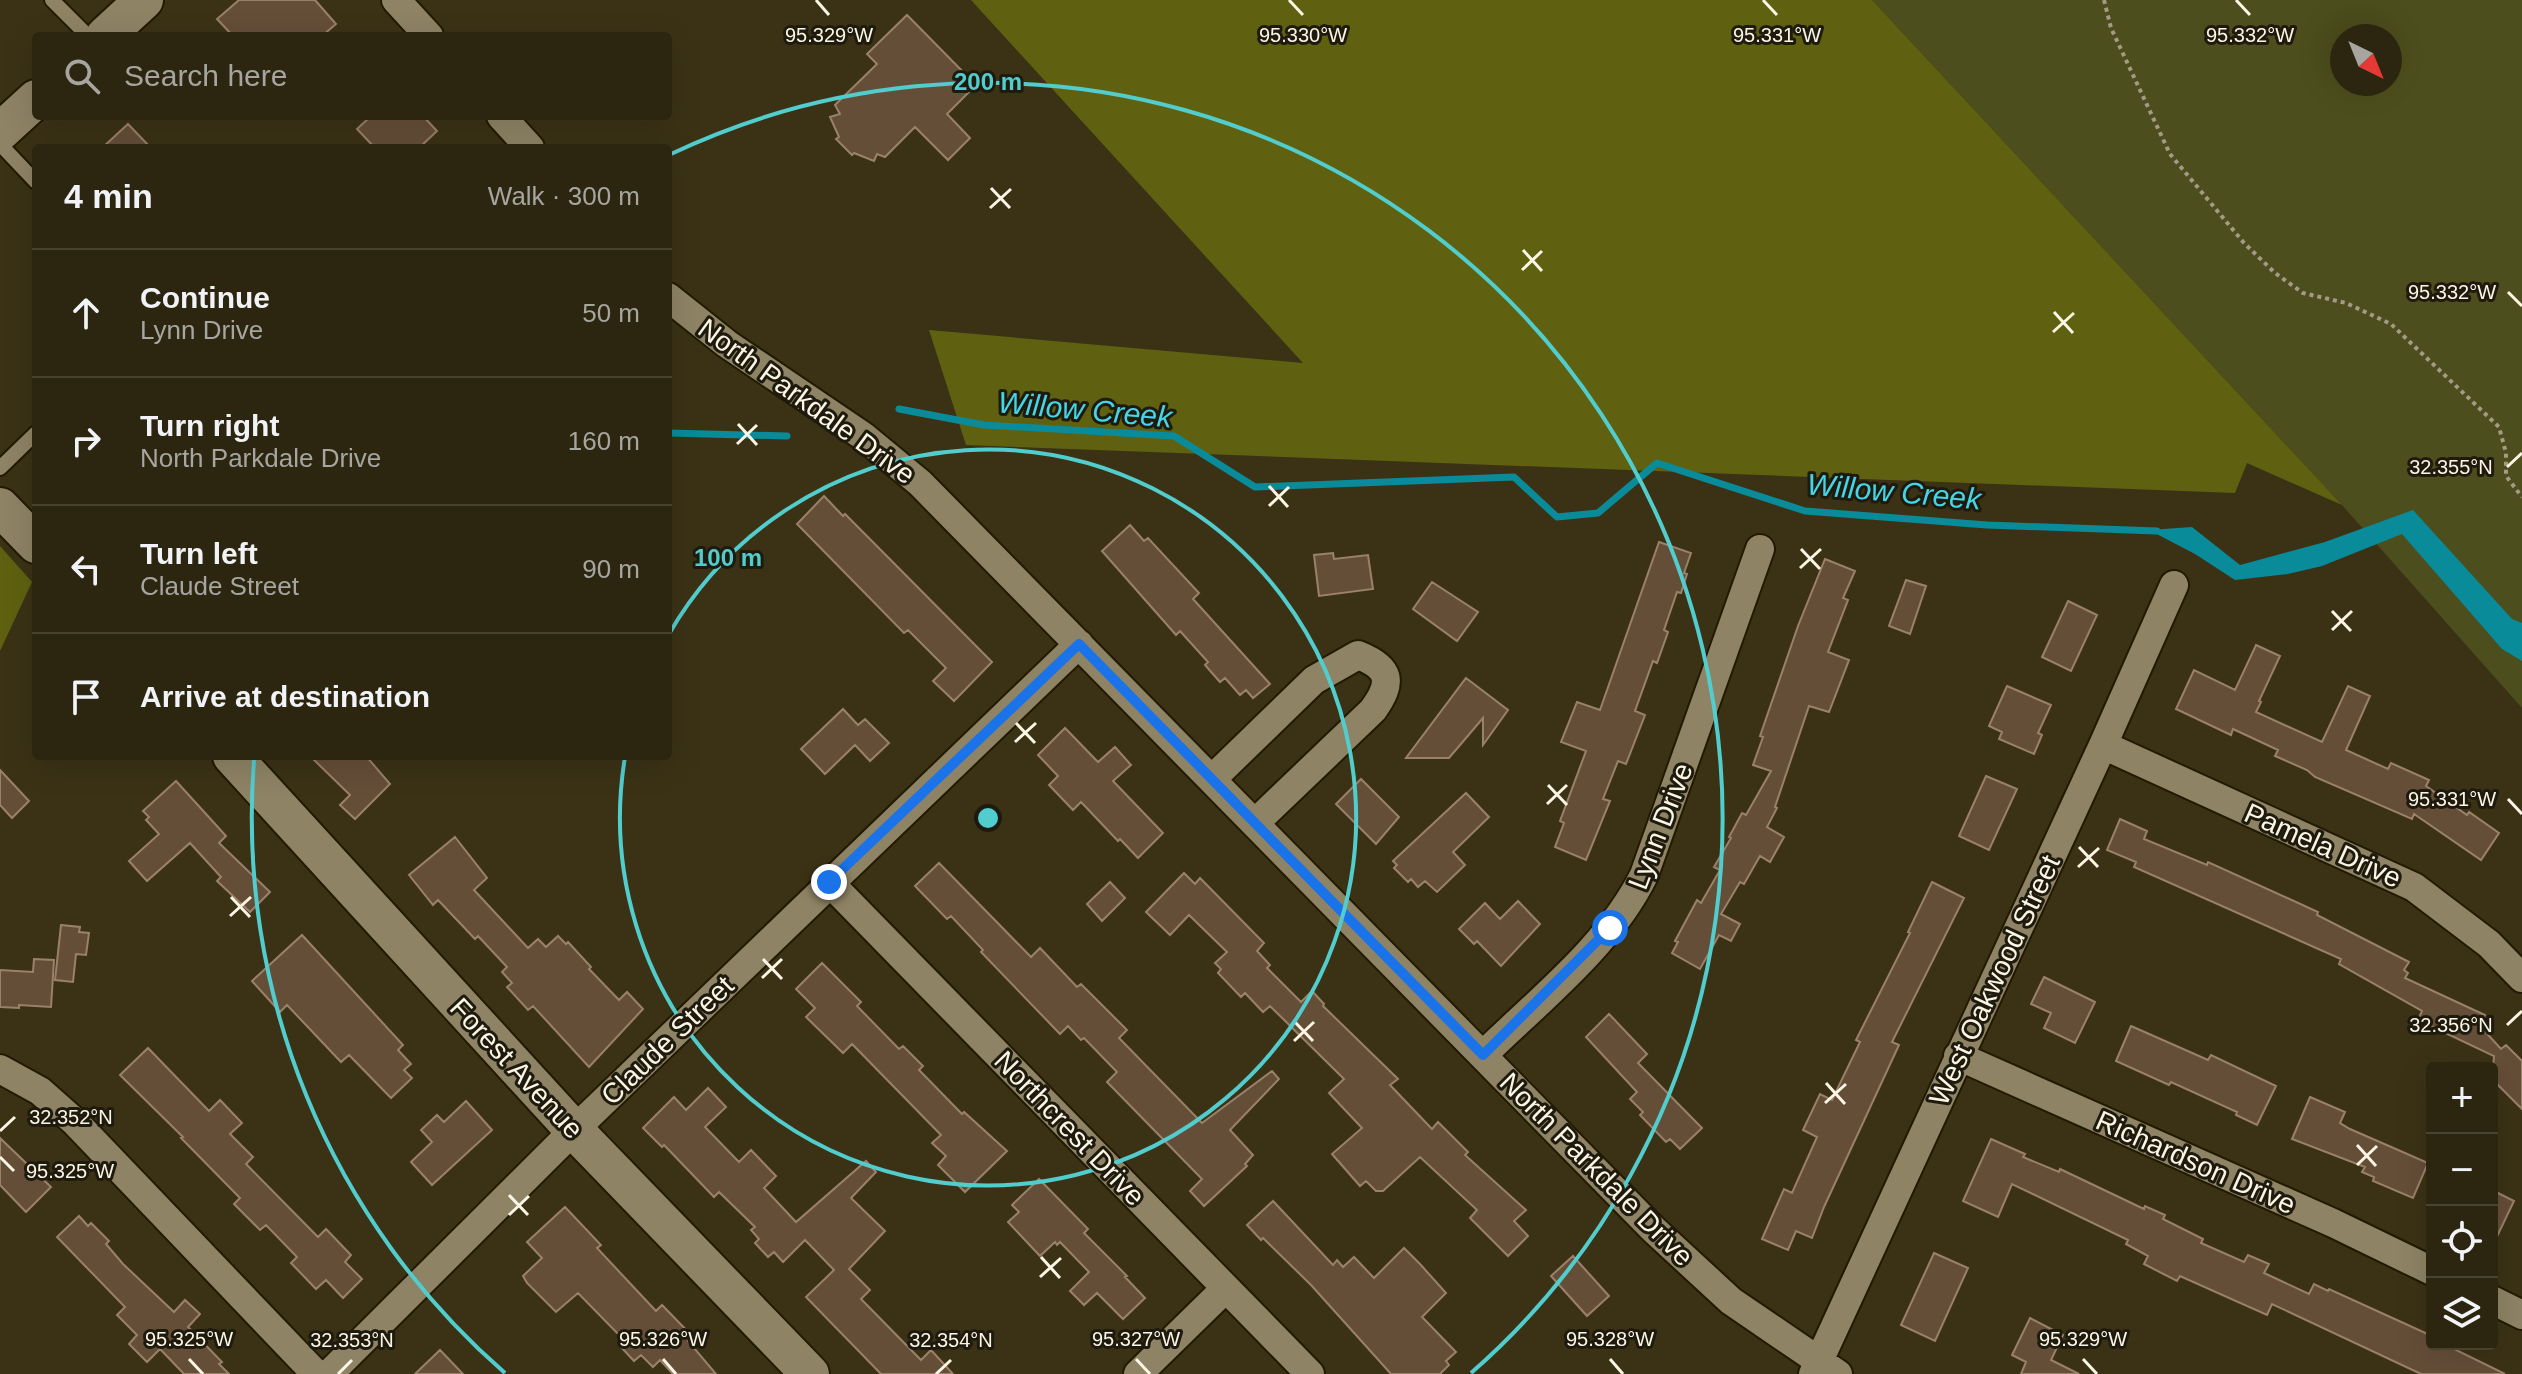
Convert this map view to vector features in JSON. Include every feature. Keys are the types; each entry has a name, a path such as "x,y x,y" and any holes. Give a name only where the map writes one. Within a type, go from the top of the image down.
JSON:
{"street":[{"path":"109,32 144,0"},
{"path":"396,0 425,32"},
{"path":"0,132 32,103"},
{"path":"505,120 526,144"},
{"name":"North Parkdale Drive","path":"672,300 727,344 888,455 949,510 1653,1229 1731,1301 1823,1370"},
{"path":"0,507 32,540"},
{"name":"Lynn Drive","path":"1483,1055 1591,949 1625,911 1635,894 1760,549"},
{"name":"West Oakwood Street","path":"1823,1370 1958,1056 2174,585"},
{"name":"Claude Street","path":"329,1374 574,1130 1079,644"},
{"path":"1212,779 1314,680 1358,655 1374,661 1384,672 1386,692 1373,710 1255,823"},
{"name":"Pamela Drive","path":"2103,745 2414,887 2489,944 2522,978"},
{"name":"Forest Avenue","path":"236,760 574,1130 810,1374"},
{"name":"Northcrest Drive","path":"829,882 1310,1374"},
{"name":"Richardson Drive","path":"1958,1056 2333,1223 2426,1268"},
{"path":"0,1069 40,1091 75,1122 316,1374"},
{"path":"1138,1374 1226,1288"},
{"path":"2498,1303 2522,1315"}],"lane":[{"path":"54,1 84,32"},
{"path":"0,144 32,178"},
{"path":"0,468 32,437"}],"path":[{"path":"2104,0 2111,28 2170,154 2244,243 2275,273 2303,293 2346,303 2391,324 2499,427 2506,453 2506,476 2522,497"}],"shaded area":[{"path":"971,0 1872,0 2342,505 2247,463 2235,493 966,445 929,330 1303,363"},
{"path":"1872,0 2522,0 2522,708 2342,505"},
{"path":"0,546 32,582 0,651"}],"water":[{"path":"2413,510 2512,619 2522,623 2522,661 2502,649 2402,534 2322,566 2288,574 2235,580 2149,530 2192,527 2240,565 2325,542"}],"building":[{"path":"239,0 315,0 336,24 327,32 229,32 217,19"},
{"path":"907,15 976,85 947,114 970,138 948,160 915,127 885,157 877,154 874,161 854,153 852,155 836,139 839,137 830,117 840,114 835,105 877,64 867,54"},
{"path":"367,120 427,120 437,131 423,144 371,144 357,129"},
{"path":"128,124 147,144 106,144"},
{"path":"824,496 992,662 954,701 933,681 946,668 908,630 904,633 797,524"},
{"path":"1130,525 1144,541 1148,538 1199,593 1193,599 1270,684 1253,698 1246,690 1240,695 1225,678 1220,682 1205,665 1208,662 1180,631 1176,635 1102,551"},
{"path":"1659,542 1691,553 1684,573 1687,574 1681,593 1677,592 1664,630 1668,632 1657,663 1653,661 1635,711 1645,715 1626,764 1618,761 1603,799 1610,801 1586,860 1555,847 1564,823 1560,821 1586,751 1561,742 1577,702 1600,710"},
{"path":"1333,553 1334,559 1368,555 1373,589 1319,596 1314,555"},
{"path":"1825,559 1855,571 1843,598 1848,600 1828,652 1849,660 1829,712 1809,706 1777,808 1767,827 1784,837 1770,862 1760,856 1744,884 1740,882 1721,914 1740,924 1731,941 1719,935 1700,969 1672,953 1678,942 1675,941 1697,900 1701,903 1720,870 1714,867 1742,813 1746,815 1771,771 1753,765 1763,737 1760,736"},
{"path":"1906,580 1926,586 1910,634 1889,626"},
{"path":"1432,582 1478,612 1457,641 1413,609"},
{"path":"2068,601 2097,615 2071,671 2042,657"},
{"path":"2256,645 2280,656 2256,712 2322,742 2348,686 2370,696 2346,750 2388,769 2391,763 2429,780 2426,786 2499,833 2481,860 2414,814 2412,819 2315,777 2307,770 2275,756 2278,750 2233,729 2231,735 2176,709 2194,670 2235,690"},
{"path":"1466,678 1508,710 1483,745 1483,718 1449,758 1406,758"},
{"path":"2007,686 2051,705 2038,733 2042,735 2034,754 1999,739 2002,732 1989,726"},
{"path":"843,709 858,725 865,719 889,743 870,761 855,745 825,774 801,749"},
{"path":"1065,728 1098,762 1115,747 1131,765 1113,781 1163,833 1138,858 1081,802 1073,810 1049,785 1058,776 1038,755"},
{"path":"314,760 369,760 390,784 355,819 340,805 350,795"},
{"path":"0,770 29,801 12,818 0,805"},
{"path":"1986,776 2017,789 1989,850 1959,836"},
{"path":"1361,779 1399,817 1376,844 1336,804"},
{"path":"176,781 226,836 219,843 270,892 250,912 217,881 221,877 190,843 147,881 129,861 159,834 146,820 149,817 143,811"},
{"path":"1466,793 1489,817 1453,852 1465,865 1437,892 1425,881 1418,887 1411,879 1408,882 1394,868 1397,865 1393,861"},
{"path":"2120,819 2147,831 2144,839 2207,865 2208,862 2318,912 2317,915 2409,962 2404,970 2408,973 2405,978 2485,1015 2480,1026 2501,1049 2506,1045 2522,1061 2522,1109 2498,1085 2498,1062 2493,1062 2494,1056 2418,1020 2422,1011 2339,964 2341,959 2134,867 2136,862 2107,850"},
{"path":"455,837 487,878 474,890 528,948 538,939 546,947 558,936 566,944 568,942 619,1000 627,992 643,1009 589,1067 533,1006 528,1010 507,987 512,983 502,972 507,967 478,936 475,939 438,900 433,905 409,875"},
{"path":"939,863 1031,957 1040,948 1077,987 1081,984 1127,1030 1119,1038 1202,1123 1272,1071 1279,1079 1230,1130 1253,1155 1245,1164 1247,1166 1204,1206 1190,1191 1202,1179 1107,1082 1117,1072 1068,1026 1060,1034 951,916 947,919 915,886"},
{"path":"1184,873 1195,884 1200,878 1264,943 1257,951 1270,965 1267,968 1301,1002 1312,991 1323,1006 1398,1079 1390,1085 1432,1129 1438,1122 1468,1152 1465,1155 1526,1210 1514,1221 1528,1236 1508,1256 1470,1218 1477,1210 1420,1157 1383,1191 1376,1191 1366,1181 1360,1186 1332,1154 1362,1128 1329,1093 1344,1079 1270,1006 1263,1012 1245,993 1241,997 1218,973 1221,969 1215,963 1227,952 1189,915 1170,935 1146,912"},
{"path":"1110,882 1125,898 1102,921 1087,904"},
{"path":"1932,882 1964,898 1892,1042 1899,1045 1812,1238 1796,1231 1788,1250 1762,1239 1784,1189 1792,1193 1817,1137 1803,1130 1820,1094 1832,1100 1860,1042 1856,1040"},
{"path":"1518,901 1540,924 1501,966 1477,941 1474,944 1459,929 1485,903 1500,919"},
{"path":"61,925 80,927 79,932 89,933 86,955 76,954 73,982 55,980"},
{"path":"302,935 403,1045 398,1050 411,1064 404,1070 412,1078 391,1098 349,1055 341,1062 287,1005 280,1012 252,981"},
{"path":"34,959 54,960 51,1007 0,1007 0,970 33,972"},
{"path":"822,963 861,1002 857,1006 899,1049 903,1046 923,1066 919,1070 962,1114 964,1112 1007,1151 965,1192 938,1165 946,1156 932,1143 941,1135 852,1044 843,1053 806,1017 815,1008 796,989"},
{"path":"2044,977 2095,1002 2075,1043 2044,1028 2051,1013 2031,1004"},
{"path":"1609,1014 1647,1054 1638,1063 1702,1128 1680,1149 1670,1139 1666,1142 1640,1115 1643,1112 1630,1099 1637,1092 1586,1037"},
{"path":"2131,1026 2208,1060 2211,1055 2276,1086 2257,1125 2236,1115 2237,1112 2171,1082 2169,1085 2116,1061"},
{"path":"148,1048 209,1111 220,1100 242,1123 230,1134 253,1157 246,1164 318,1237 326,1229 351,1255 345,1262 362,1279 343,1298 326,1280 316,1289 291,1263 297,1257 266,1225 260,1230 234,1204 240,1198 120,1075"},
{"path":"708,1088 726,1107 705,1127 739,1162 751,1150 776,1176 764,1188 796,1222 866,1161 876,1172 851,1198 885,1231 849,1269 870,1290 861,1299 921,1360 931,1350 953,1374 881,1374 806,1297 834,1270 805,1240 783,1262 774,1252 768,1257 755,1243 759,1239 751,1230 755,1227 719,1192 714,1197 664,1145 662,1147 643,1128 674,1097 686,1110"},
{"path":"2310,1097 2345,1112 2340,1123 2426,1162 2426,1168 2413,1198 2373,1181 2374,1177 2362,1172 2365,1167 2292,1139"},
{"path":"466,1101 492,1130 432,1185 411,1162 432,1142 421,1130 437,1115 444,1122"},
{"path":"0,1138 51,1187 26,1212 0,1185"},
{"path":"1991,1139 2025,1154 2023,1157 2059,1172 2060,1169 2144,1209 2145,1206 2165,1215 2163,1219 2203,1239 2201,1243 2244,1262 2248,1255 2269,1264 2264,1273 2309,1294 2314,1284 2329,1289 2426,1333 2426,1350 2456,1350 2505,1374 2421,1374 2272,1304 2267,1315 2180,1276 2177,1281 2144,1264 2148,1256 2126,1244 2128,1240 2012,1184 1998,1217 1963,1201"},
{"path":"1039,1179 1088,1229 1084,1233 1145,1298 1123,1319 1097,1293 1084,1305 1070,1291 1089,1272 1060,1242 1057,1245 1055,1242 1040,1256 1008,1222 1019,1212 1012,1205"},
{"path":"2498,1193 2514,1201 2498,1234"},
{"path":"1273,1201 1333,1265 1337,1260 1343,1267 1354,1257 1374,1278 1404,1248 1446,1293 1422,1317 1456,1352 1446,1361 1449,1365 1440,1374 1391,1374 1311,1285 1247,1225"},
{"path":"565,1207 601,1245 597,1248 656,1311 662,1305 693,1337 688,1341 716,1374 673,1374 660,1360 653,1367 641,1355 634,1361 620,1346 625,1341 578,1293 556,1312 527,1283 523,1276 542,1258 527,1242"},
{"path":"79,1216 109,1241 106,1244 123,1264 174,1312 185,1300 200,1314 188,1327 222,1362 219,1364 229,1374 184,1374 160,1349 147,1362 129,1344 137,1335 117,1315 125,1307 57,1237"},
{"path":"1934,1253 1968,1268 1935,1341 1901,1325"},
{"path":"1573,1256 1609,1296 1587,1316 1551,1276"},
{"path":"2030,1318 2063,1335 2051,1360 2079,1374 2021,1374 2026,1362 2012,1355"},
{"path":"440,1350 463,1374 415,1374"}],"waterway":[{"name":"Willow Creek","path":"899,409 984,425 1174,436 1255,487 1514,477 1557,517 1598,513 1657,463 1805,511 1987,525 2157,531"},
{"name":"Willow Creek","path":"672,433 787,436"}],"route":[{"path":"829,882 1079,644 1483,1055 1610,928"}]}
